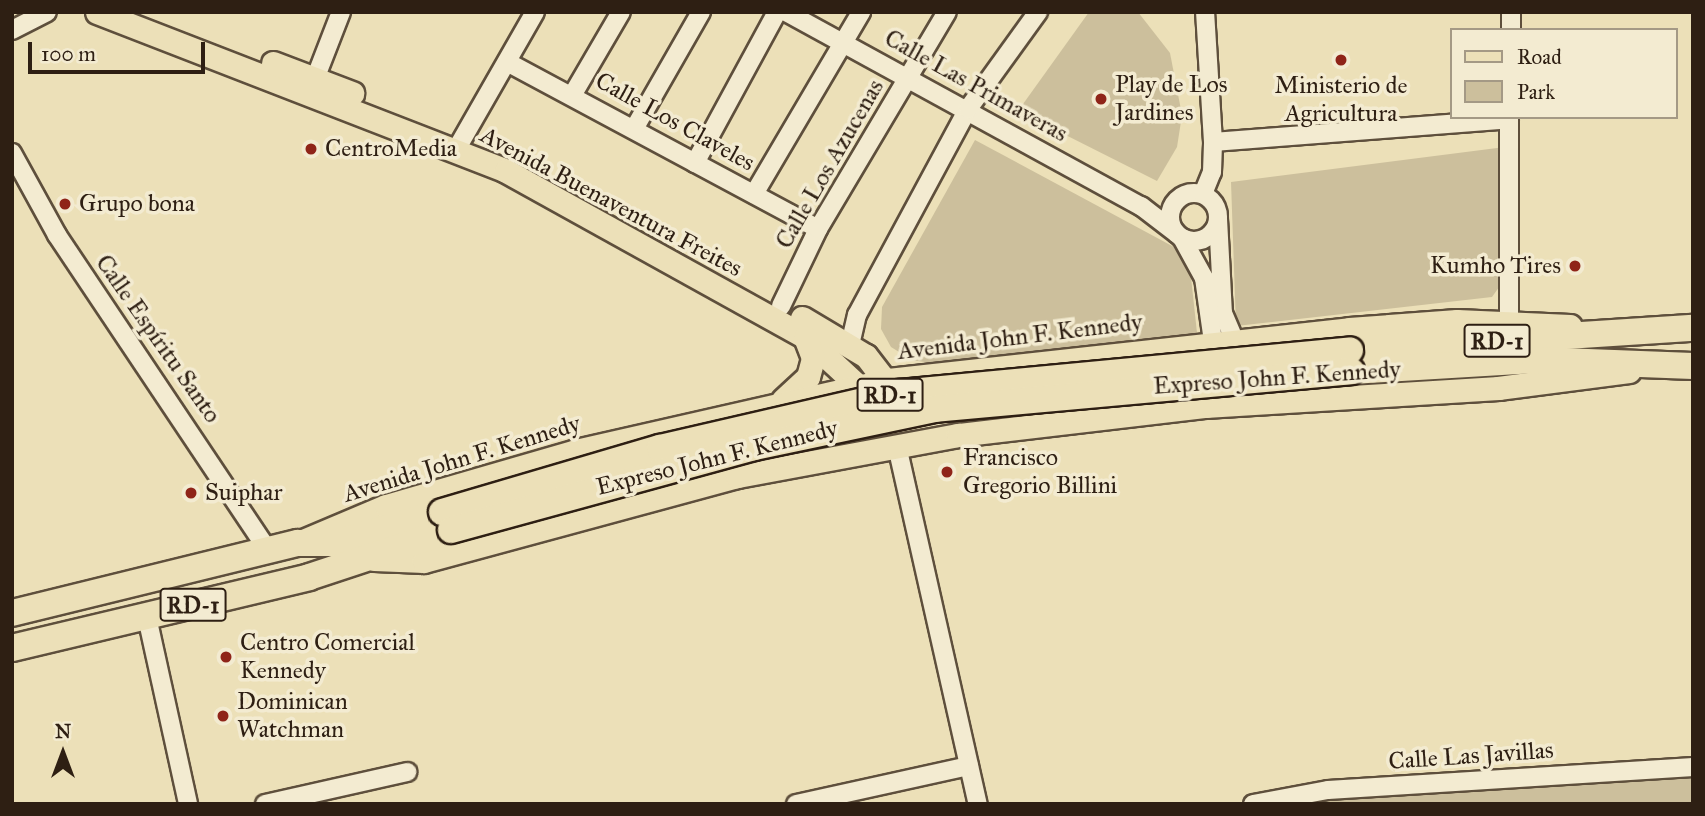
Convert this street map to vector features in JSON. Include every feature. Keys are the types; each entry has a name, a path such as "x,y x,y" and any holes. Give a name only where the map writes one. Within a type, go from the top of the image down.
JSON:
{"highway":[{"name":"Expreso John F. Kennedy","path":"12,613 298,543 336,543 447,521 754,447 935,409 1350,361 1644,330 1693,328"},
{"name":"Expreso John F. Kennedy","path":"1350,361 1535,360 1643,369 1693,366"},
{"name":"Expreso John F. Kennedy","path":"12,648 147,617 374,559 447,521"}],"main road":[{"name":"Avenida Buenaventura Freites","path":"97,12 459,143 805,337 874,402 893,453"},
{"name":"Avenida Buenaventura Freites","path":"139,12 315,79 459,143 781,306 858,351 888,380 897,400 893,453"},
{"name":"Avenida John F. Kennedy","path":"298,543 348,519 501,472 776,404 888,380 1223,340 1457,321 1644,330"},
{"path":"776,404 808,377 813,358 805,337"},
{"path":"858,351 928,374 914,388 910,410 920,425 949,436"},
{"name":"RD-1","path":"374,559 424,561 841,453 893,453 949,436 1205,406 1498,388 1643,369"},
{"path":"827,393 854,418 853,440 841,453"}],"street":[{"path":"12,30 47,12"},
{"path":"315,79 341,12"},
{"path":"459,143 535,12"},
{"path":"573,94 621,12"},
{"path":"634,129 701,12"},
{"path":"695,163 777,12"},
{"name":"Calle Las Primaveras","path":"786,12 846,41 1141,206 1179,236 1204,278 1223,340"},
{"path":"754,194 861,12"},
{"name":"Calle Los Azucenas","path":"781,306 818,229 947,12"},
{"path":"858,351 857,314 968,109 1038,12"},
{"path":"1203,194 1212,172 1213,142 1205,12"},
{"name":"Calle Los Claveles","path":"507,62 573,94 818,229"},
{"path":"1213,142 1500,119"},
{"path":"1509,323 1510,119"},
{"name":"Calle Espíritu Santo","path":"12,153 63,245 268,550"},
{"path":"1141,206 1203,194"},
{"path":"1203,194 1218,217 1223,340"},
{"path":"1176,200 1170,213 1179,236 1206,238 1218,217"},
{"path":"893,453 978,804"},
{"path":"147,617 188,804"},
{"path":"796,804 854,797 969,766"},
{"name":"Calle Las Javillas","path":"1253,804 1328,790 1693,767"},
{"path":"265,804 407,772"}],"green space":[{"name":"Play de Los Jardines","path":"1089,12 1138,12 1170,53 1182,115 1177,147 1157,181 1018,111"},
{"path":"975,140 1174,247 1191,277 1197,333 937,364 912,360 891,347 881,329 882,307"},
{"path":"1505,147 1502,283 1492,297 1236,326 1231,182"},
{"path":"1693,773 1693,804 1298,804 1320,801"}],"place":[{"name":"Ministerio de Agricultura","path":"1341,60"},
{"name":"Play de Los Jardines","path":"1101,99"},
{"name":"CentroMedia","path":"311,149"},
{"name":"Grupo bona","path":"65,204"},
{"name":"Kumho Tires","path":"1575,266"},
{"name":"Francisco Gregorio Billini","path":"947,472"},
{"name":"Suiphar","path":"191,493"},
{"name":"Centro Comercial Kennedy","path":"226,657"},
{"name":"Dominican Watchman","path":"223,716"}]}
